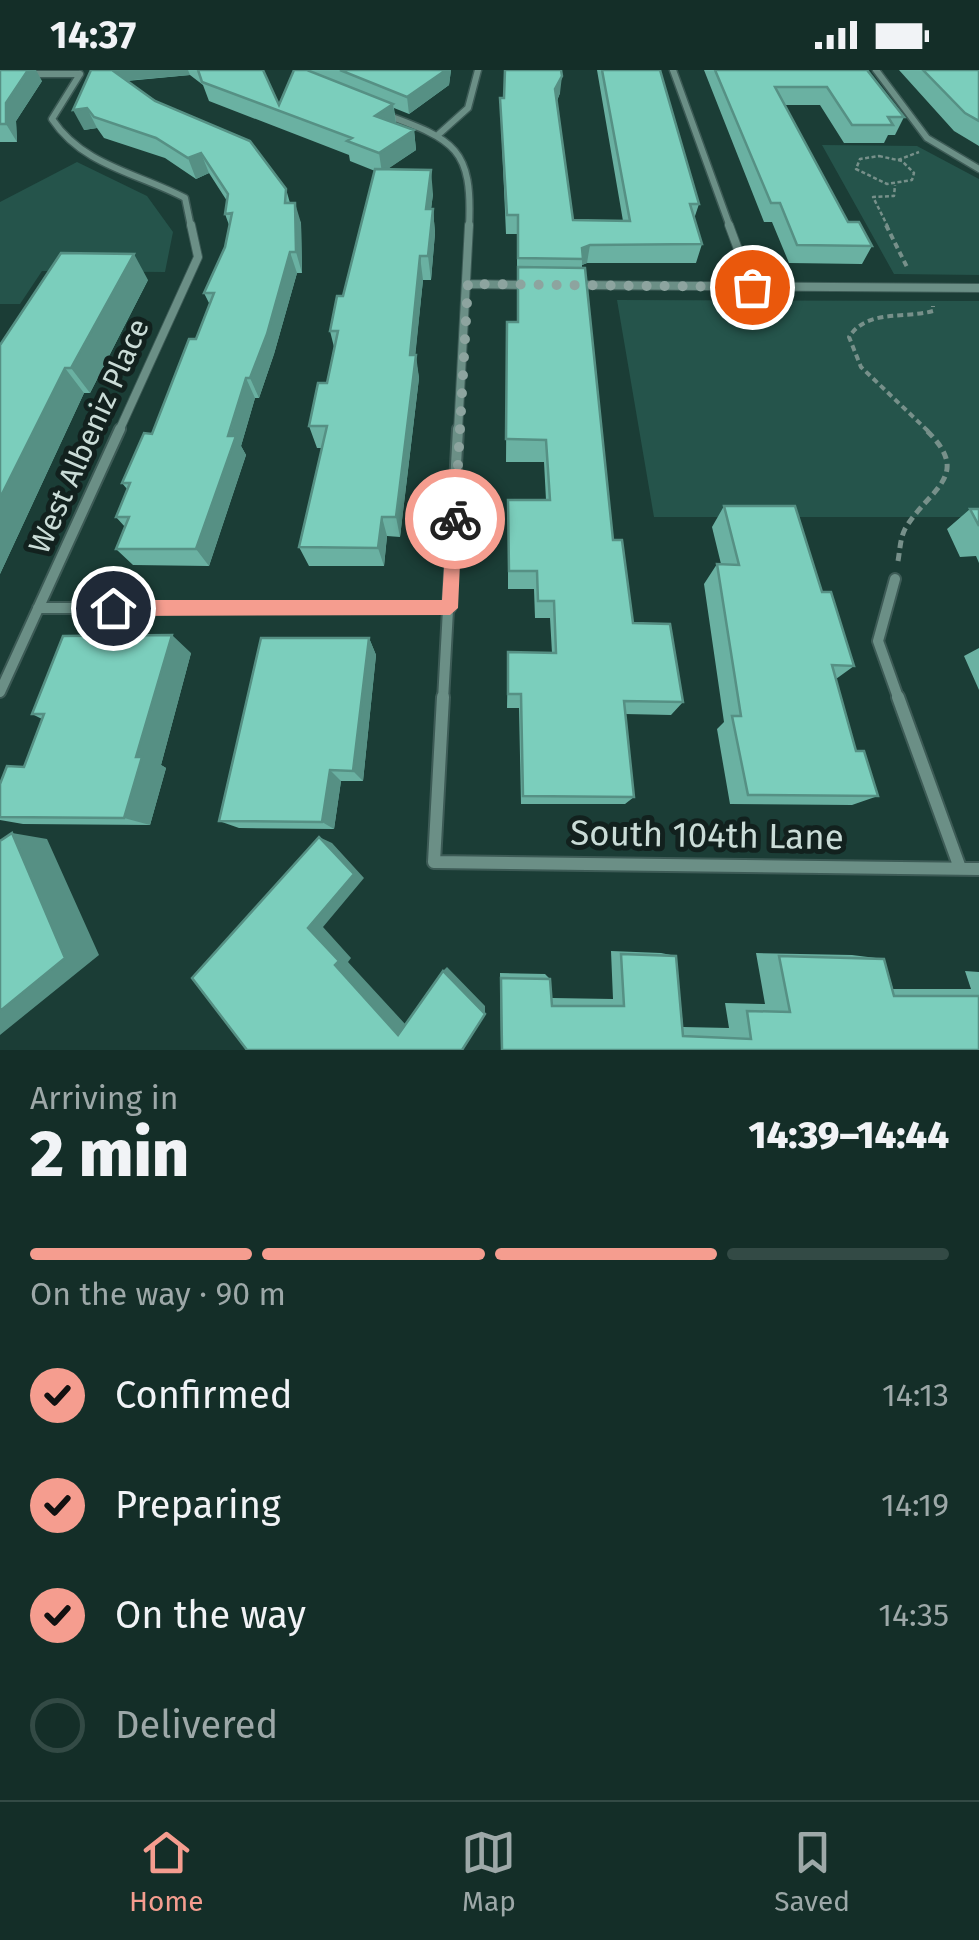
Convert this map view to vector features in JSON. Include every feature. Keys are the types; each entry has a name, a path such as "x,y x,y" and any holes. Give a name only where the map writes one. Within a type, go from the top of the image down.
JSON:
{"street":[{"path":"439,134 469,112 476,99 478,70"},
{"path":"673,70 752,287"},
{"path":"876,70 928,138 979,169"},
{"name":"West Albeniz Place","path":"0,74 80,74 55,108 52,119 57,131 94,160 185,198 198,256 0,692"},
{"path":"38,608 450,608 468,284 468,169 459,151 439,134 366,107"},
{"path":"468,284 544,285"},
{"path":"562,285 979,288"},
{"path":"895,579 878,641 960,868"},
{"name":"South 104th Lane","path":"450,608 434,862 979,868"}],"path":[{"path":"879,156 908,165 914,173 912,180 894,185 864,177 857,162 879,156"},
{"path":"894,185 894,196 873,197 933,311 866,320 853,328 849,337 861,368 941,444 951,471 945,484 904,532 895,579"}],"green space":[{"path":"822,145 917,146 979,179 979,275 894,274"},
{"path":"77,162 147,196 173,232 165,272 42,271 20,304 0,304 0,202"},
{"path":"617,300 979,301 979,517 654,517"}],"building":[{"path":"0,70 28,70 6,103 6,124 0,124"},
{"path":"91,70 112,70 155,101 250,141 286,189 285,203 295,203 296,252 290,252 267,334 250,378 246,378 228,436 236,436 196,549 116,549 129,517 116,517 130,483 122,483 144,433 152,434 189,339 196,339 214,293 204,293 225,247 232,213 225,214 228,194 201,153 188,158 156,138 94,117 87,108 73,110"},
{"path":"198,70 263,70 279,105 294,70 307,70 393,104 375,116 414,130 379,153 347,141 352,138 202,82"},
{"path":"340,70 446,70 407,97"},
{"path":"505,70 561,70 555,89 573,220 630,221 602,70 660,70 699,204 690,204 702,244 590,245 582,248 583,259 518,258 518,215 507,215 500,98 504,98"},
{"path":"715,70 867,70 904,117 888,117 893,125 852,125 827,87 775,87 848,222 859,222 872,246 797,245 780,203 771,203"},
{"path":"923,70 979,70 979,121 965,113"},
{"path":"375,169 431,170 426,209 433,209 428,256 420,256 410,355 416,355 396,517 382,517 378,548 299,547 327,426 309,426 318,383 327,383 338,331 330,331 337,296 343,296"},
{"path":"61,253 134,254 71,368 65,368 0,498 0,345"},
{"path":"518,267 585,268 613,540 622,540 633,623 670,624 683,702 624,701 634,797 523,796 521,694 508,694 508,652 556,653 554,601 538,601 537,571 509,571 508,500 550,500 546,440 506,439 507,322 518,322"},
{"path":"724,506 795,506 822,592 831,592 854,666 832,665 856,751 864,751 878,796 748,795 732,716 741,716 717,564 739,565"},
{"path":"970,509 979,509 979,526"},
{"path":"172,635 136,757 142,757 124,818 0,817 0,784 7,766 24,767 44,714 32,714 63,636"},
{"path":"261,638 369,638 353,771 330,770 322,822 219,821"},
{"path":"12,833 65,958 0,1011 0,841"},
{"path":"319,837 354,874 308,928 339,961 335,965 398,1035 443,971 485,1014 462,1050 247,1050 192,978"},
{"path":"621,954 676,956 683,1036 751,1039 747,1011 790,1012 779,956 884,959 894,996 979,996 979,1050 502,1050 501,978 550,979 552,1006 624,1006"}],"way so far":[{"path":"455,519 468,284 752,287"}],"route":[{"path":"113,608 450,608 455,519"}]}
